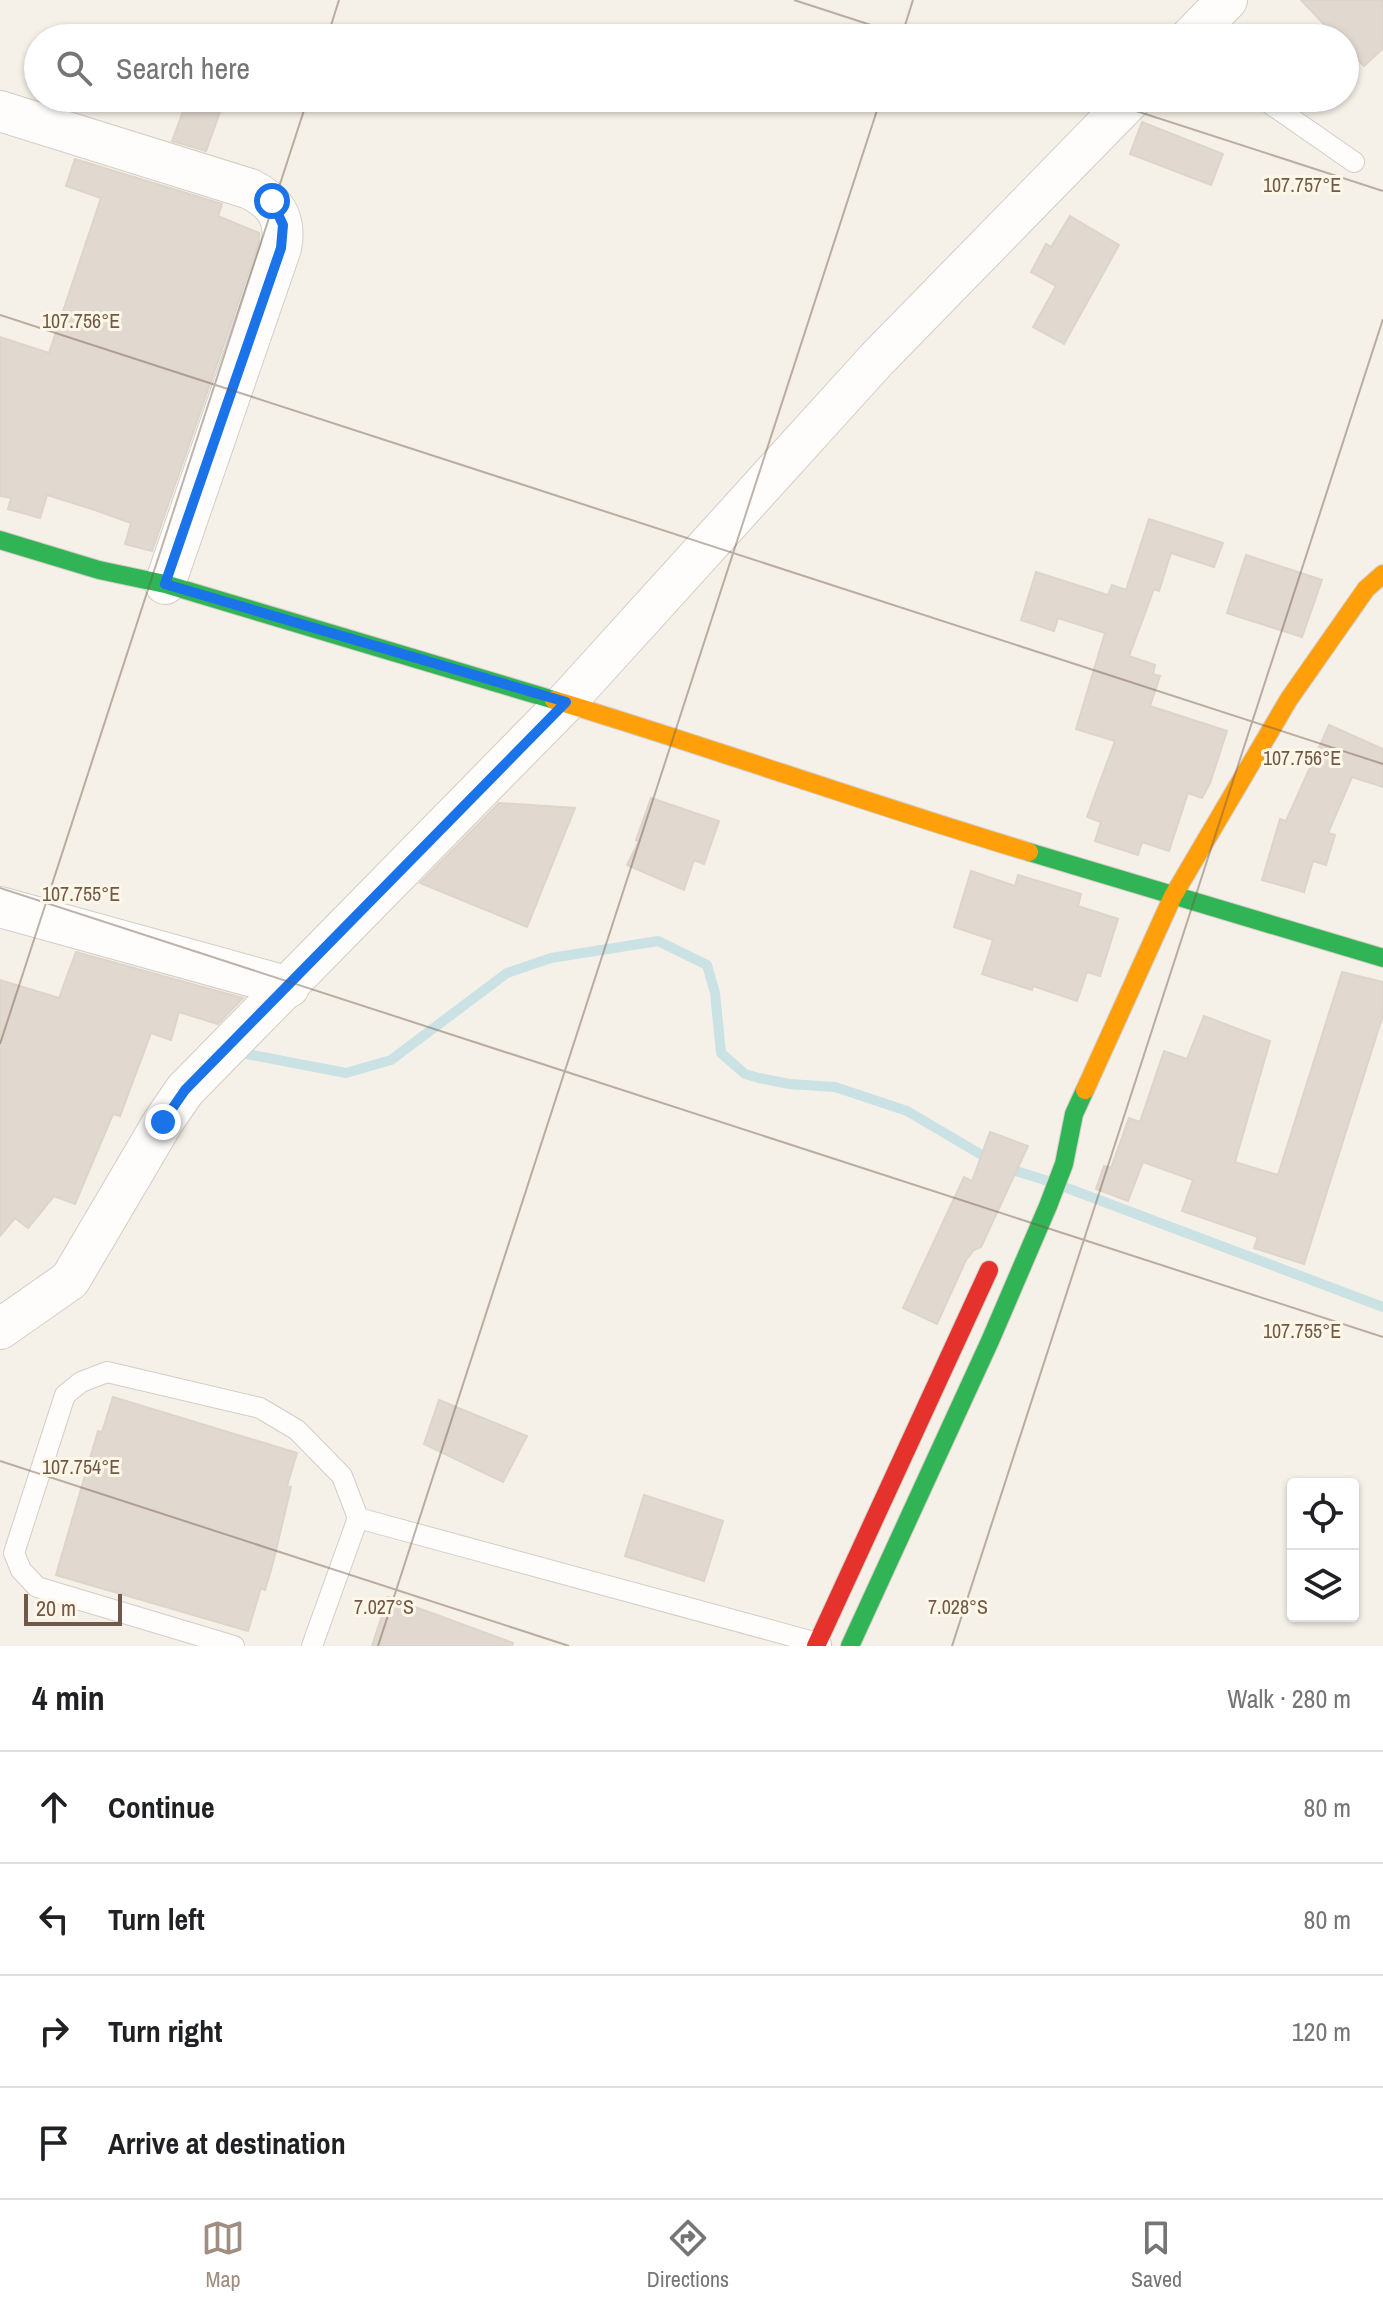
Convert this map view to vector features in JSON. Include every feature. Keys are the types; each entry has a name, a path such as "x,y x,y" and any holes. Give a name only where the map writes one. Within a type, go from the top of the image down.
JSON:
{"main road":[{"path":"0,540 99,570 165,584 566,702 942,826 1383,958"},
{"path":"1046,1152 1074,1114 1173,896 1289,699 1366,589 1383,574"},
{"path":"850,1646 990,1341 1048,1206 1064,1164 1074,1114"},
{"path":"821,1645 1000,1246"}],"street":[{"path":"1204,24 1227,0"},
{"path":"0,111 250,189 272,201 279,212 283,225 281,248 165,584"},
{"path":"0,1329 70,1280 185,1090 566,702 877,359 1118,112"},
{"path":"0,907 289,987"}],"lane":[{"path":"1282,112 1354,162"},
{"path":"234,1646 37,1587 21,1570 14,1553 65,1395 81,1382 107,1372 260,1408 297,1430 342,1476 358,1518 312,1646"},
{"path":"358,1518 821,1645"}],"building":[{"path":"1301,0 1383,0 1383,48 1364,66 1359,61 1359,24 1324,24"},
{"path":"183,112 220,112 206,151 172,141"},
{"path":"1142,122 1223,154 1211,185 1130,154"},
{"path":"75,159 222,204 218,216 259,233 259,243 152,551 125,544 131,523 47,495 40,518 8,509 11,498 0,496 0,337 49,353 101,198 66,186"},
{"path":"1070,216 1119,245 1064,344 1033,327 1056,286 1031,272 1046,244 1051,247"},
{"path":"1149,519 1223,543 1214,567 1171,553 1159,591 1154,589 1129,656 1155,665 1153,674 1160,676 1150,706 1227,731 1202,798 1188,793 1169,851 1142,842 1138,855 1095,841 1101,822 1087,817 1115,741 1076,729 1105,633 1058,618 1054,631 1021,620 1036,572 1108,595 1112,585 1126,590"},
{"path":"1246,555 1322,580 1302,637 1227,613"},
{"path":"1329,725 1383,749 1383,787 1352,777 1328,833 1335,835 1326,865 1313,861 1304,892 1262,880 1280,819 1286,821"},
{"path":"651,798 719,821 704,864 694,860 684,890 627,865 639,841 636,840"},
{"path":"499,803 575,808 527,927 420,883"},
{"path":"971,871 1015,886 1018,875 1081,894 1078,906 1118,919 1100,976 1087,972 1077,1001 982,974 993,940 954,927"},
{"path":"76,952 243,998 218,1024 179,1012 171,1040 151,1033 120,1116 113,1114 75,1204 54,1196 28,1228 15,1218 0,1236 0,980 59,998"},
{"path":"1342,972 1383,982 1383,1015 1304,1264 1254,1248 1258,1237 1182,1211 1193,1180 1143,1162 1128,1201 1096,1189 1104,1166 1111,1168 1129,1118 1140,1122 1164,1051 1187,1059 1204,1016 1270,1041 1235,1162 1278,1175"},
{"path":"990,1132 1028,1146 981,1247 966,1260 937,1324 903,1308 964,1177 972,1181"},
{"path":"113,1397 297,1453 287,1486 291,1487 273,1563 265,1590 261,1588 248,1631 56,1575 98,1431 102,1432"},
{"path":"439,1400 527,1436 503,1482 424,1444"},
{"path":"644,1495 723,1521 704,1581 625,1556"},
{"path":"388,1597 513,1643 512,1646 372,1646"}],"waterway":[{"path":"236,1052 346,1073 391,1060 507,973 551,958 658,941 707,965 715,993 721,1053 745,1074 789,1084 835,1087 907,1111 992,1161"},
{"path":"1006,1168 1048,1181"},
{"path":"1067,1188 1383,1307"}],"traffic: fast":[{"path":"0,540 99,570 165,584 554,700"},
{"path":"1029,852 1383,958"},
{"path":"850,1646 990,1341 1048,1206 1064,1164 1074,1114 1085,1090"}],"traffic: slow":[{"path":"1085,1090 1173,896 1289,699 1366,589 1383,574"},
{"path":"554,700 1029,852"}],"traffic: jam":[{"path":"816,1646 989,1270"}],"route":[{"path":"163,1122 185,1090 566,702 165,584 281,248 283,225 272,201"}]}
